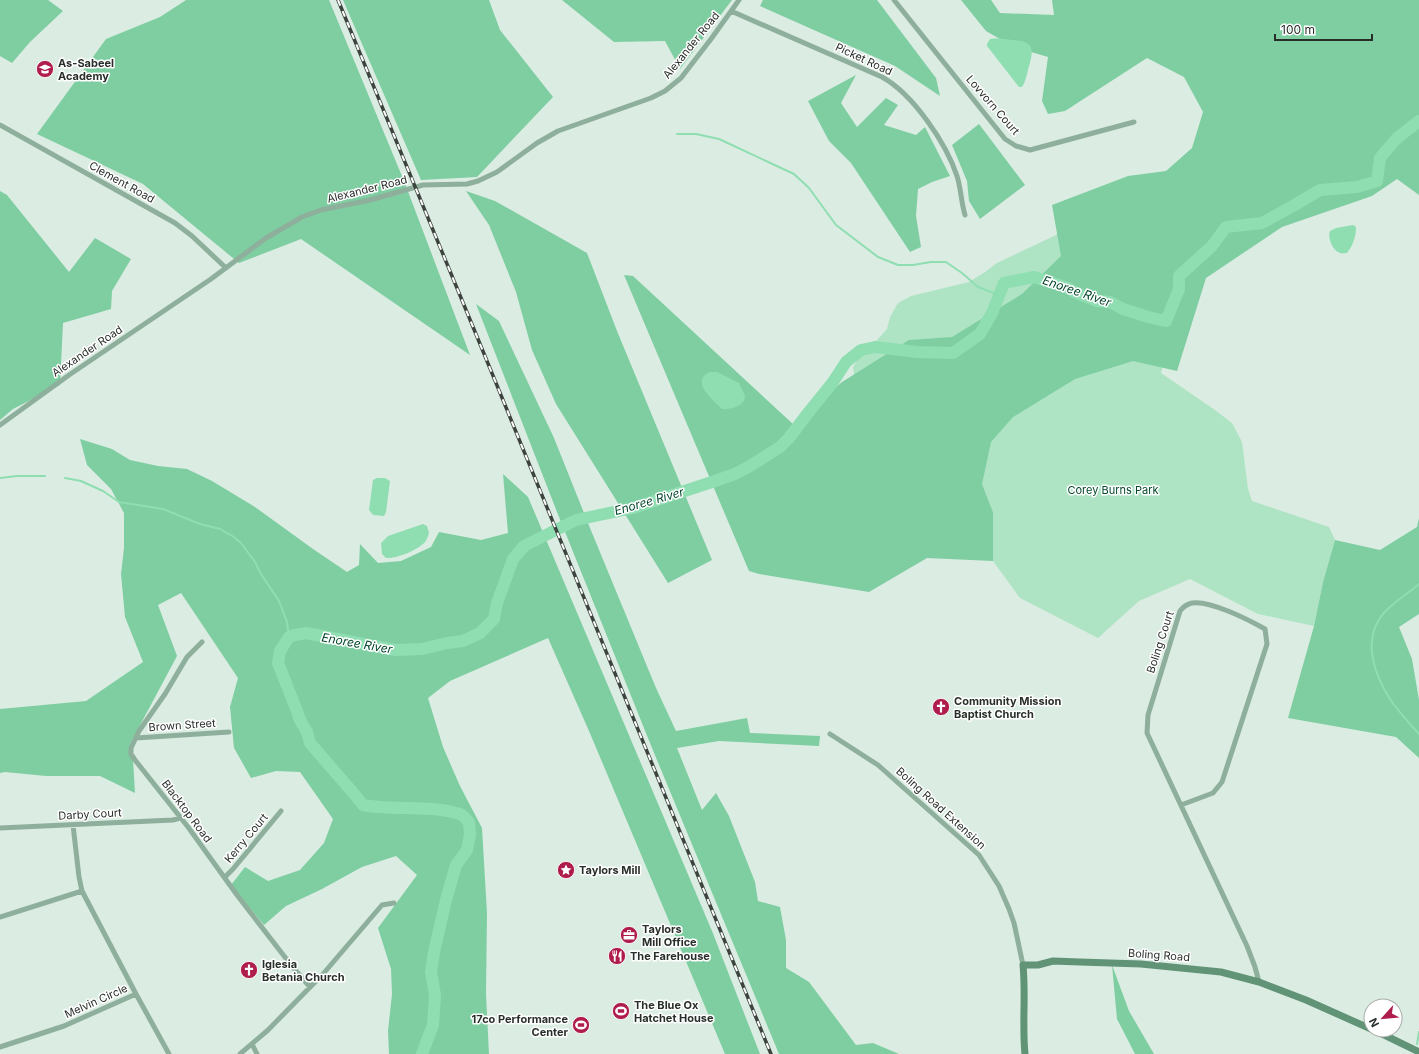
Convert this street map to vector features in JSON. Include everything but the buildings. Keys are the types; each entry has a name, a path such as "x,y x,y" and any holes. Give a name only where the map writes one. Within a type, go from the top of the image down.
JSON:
{"street":[{"name":"Alexander Road","path":"0,425 69,375 226,268 266,238 302,217 321,210 370,200 423,185 467,184 478,181 497,172 537,143 558,131 658,94 681,78 739,0"},
{"name":"Lovvorn Court","path":"894,0 1005,139 1016,146 1030,150 1134,122"},
{"name":"Picket Road","path":"732,11 882,77 899,88 924,117 948,156 957,178 965,215"},
{"name":"Clement Road","path":"0,126 175,223 192,236 226,268"},
{"name":"Boling Court","path":"1181,805 1213,793 1222,782 1267,644 1265,629 1250,620 1212,605 1202,603 1190,603 1180,611 1146,726 1149,739 1247,946 1259,982"},
{"name":"Blacktop Road","path":"202,642 187,657 165,694 139,731 131,748 132,756 286,959 310,987"},
{"name":"Brown Street","path":"136,738 229,732"},
{"name":"Boling Road Extension","path":"830,734 878,765 978,855 999,886 1009,909 1014,923 1023,966"},
{"name":"Kerry Court","path":"224,877 233,869 281,811"},
{"name":"Darby Court","path":"0,828 173,820 180,818"},
{"path":"73,825 82,891 136,994"},
{"path":"0,917 82,891"},
{"path":"240,1054 268,1030 310,987 382,905 394,903"},
{"name":"Boling Road","path":"1023,966 1038,965 1053,961 1141,964 1209,970 1259,982 1306,1000 1363,1025"},
{"path":"1023,966 1025,983 1025,1054"},
{"name":"Melvin Circle","path":"0,1047 64,1026 136,994 169,1054"},
{"path":"1390,1038 1419,1052"},
{"path":"252,1044 257,1054"}],"green space":[{"name":"Corey Burns Park","path":"1419,0 1235,227 1175,318 1161,373 1232,423 1242,442 1248,489 1252,501 1329,527 1335,540 1323,582 1314,626 1258,614 1190,579 1139,601 1098,638 1020,598 993,561 993,512 982,484 808,413 815,404 842,392 855,382 853,367 862,352 876,341 887,329 890,317 898,303 911,296 969,282 997,263 1054,236 1103,207 1159,186"}],"shaded area":[{"path":"0,0 48,0 63,11 30,42 12,63 0,56"},
{"path":"186,0 329,0 404,181 470,355 301,239 239,263 143,184 37,134 106,39 160,17"},
{"path":"343,0 489,0 500,30 553,97 477,177 421,180"},
{"path":"562,0 732,0 680,69 665,41 614,42"},
{"path":"763,0 877,0 936,78 940,96 895,66 760,6"},
{"path":"961,0 991,0 1000,13 1054,15 1052,0 1419,0 1419,195 1397,179 1372,196 1282,227 1206,278 1177,371 1133,361 1075,379 1013,417 991,442 982,484 993,512 993,561 927,558 869,592 759,574 749,571 624,275 633,276 794,425 842,382 909,340 952,337 1022,294 1061,256 1052,205 1128,176 1166,171 1192,148 1203,112 1184,77 1147,58 1065,111 1048,114 1042,101 1048,57 1014,47 986,31"},
{"path":"990,39 1019,41 1030,46 1032,54 1022,87 1019,87 987,46"},
{"path":"856,75 841,103 857,127 886,98 898,105 884,125 916,135 925,127 950,176 932,182 918,189 916,216 921,247 910,252 851,163 829,141 808,101"},
{"path":"979,124 1025,185 980,219 969,201 967,181 952,145"},
{"path":"0,191 7,195 69,272 95,238 131,259 112,291 111,309 63,323 60,385 13,409 0,420"},
{"path":"466,191 495,201 587,253 617,331 712,560 668,583 556,404 532,350 516,292 489,225"},
{"path":"1353,225 1356,227 1356,231 1351,247 1347,253 1337,252 1330,241 1330,231 1336,228"},
{"path":"476,304 499,321 554,438 656,688 676,731 747,718 750,733 820,736 819,746 719,741 677,748 702,810 716,793 729,816 755,882 758,901 780,907 786,940 786,968 809,982 856,1045 873,1043 899,1054 779,1054 652,748 557,512"},
{"path":"710,372 717,372 739,383 745,396 744,401 734,408 722,409 709,396 702,385 704,376"},
{"path":"80,439 112,449 130,460 158,466 187,469 212,481 255,507 347,572 359,565 360,544 378,563 401,561 431,547 439,532 481,540 508,533 503,474 528,497 712,931 760,1054 725,1054 589,731 548,638 450,681 428,698 443,747 460,786 482,828 487,913 486,994 489,1054 389,1054 388,1031 392,994 391,969 378,928 417,875 396,856 362,867 322,889 286,906 264,925 231,885 245,867 268,881 300,870 324,843 333,819 300,772 276,771 251,778 234,748 230,707 238,678 181,593 158,605 177,656 130,744 133,760 135,793 100,776 46,776 5,772 0,773 0,709 86,701 143,662 125,617 121,574 124,548 124,513 111,489 87,465"},
{"path":"377,478 385,478 390,481 386,512 384,516 373,515 369,510 373,480"},
{"path":"1419,518 1419,614 1399,627 1412,659 1419,700 1419,758 1396,737 1288,718 1314,626 1323,582 1335,540 1380,550 1417,527"},
{"path":"423,524 427,526 429,533 426,541 422,545 412,551 395,557 386,558 382,554 381,543 388,536"},
{"path":"1112,965 1129,1011 1154,1054 1135,1054 1117,1019"}],"waterway":[{"name":"Enoree River","path":"422,1054 433,1025 435,995 431,972 434,952 456,865 467,850 470,835 469,822 461,815 436,809 387,808 363,805 310,743 307,732 300,720 278,663 280,651 289,637 306,633 395,650 422,649 463,641 480,633 494,619 497,603 513,559 524,546 576,520 633,508 735,474 750,466 780,447 789,438 833,382 846,362 861,350 875,347 917,352 953,353 980,334 992,313 1004,283 1034,277 1068,288 1076,293 1097,301 1110,302 1123,309 1166,321 1179,289 1179,276 1212,246 1226,227 1262,223 1320,190 1357,187 1377,181 1380,158 1396,139 1419,121"},
{"path":"677,134 696,134 719,139 794,174 809,188 836,225 878,257 898,265 946,262 978,287 999,295"},
{"path":"0,478 17,476 45,476"},
{"path":"65,478 81,481 103,491 119,502 163,509 200,524 220,529 234,537 241,543 255,562 279,601 287,622 289,637"},
{"path":"1419,584 1384,613 1375,628 1372,638 1373,659 1380,680 1396,708 1419,734"},
{"path":"1417,1044 1419,1032"}],"railway":[{"path":"338,0 771,1054"}],"place":[{"name":"As-Sabeel Academy","path":"45,69"},
{"name":"Community Mission Baptist Church","path":"941,707"},
{"name":"Taylors Mill","path":"566,870"},
{"name":"Taylors Mill Office","path":"629,935"},
{"name":"The Farehouse","path":"617,956"},
{"name":"Iglesia Betania Church","path":"249,970"},
{"name":"The Blue Ox Hatchet House","path":"621,1011"},
{"name":"17co Performance Center","path":"581,1025"}]}
